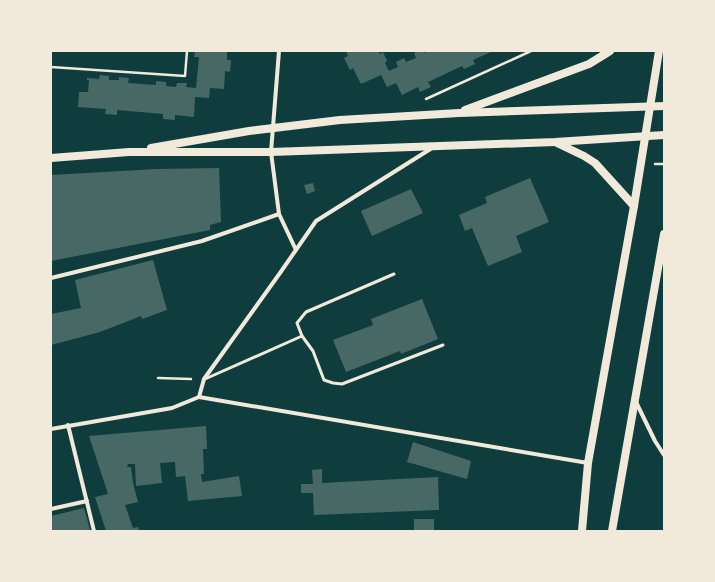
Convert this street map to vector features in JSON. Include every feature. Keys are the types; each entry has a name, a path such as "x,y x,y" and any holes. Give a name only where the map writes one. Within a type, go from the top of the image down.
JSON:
{"main road":[{"path":"459,113 589,64 610,51"},
{"path":"582,531 588,463 634,206 659,51"},
{"path":"129,152 273,127 340,120 459,113 664,106"},
{"path":"51,158 129,152 271,152 555,142 664,136"},
{"path":"555,142 595,163 634,206"},
{"path":"612,531 664,234"}],"street":[{"path":"279,51 271,152 279,214 296,250"},
{"path":"199,397 204,379 267,293 316,221 434,146"},
{"path":"51,278 202,241 279,214"},
{"path":"51,430 68,425 172,408 199,397 588,463"},
{"path":"635,398 655,442 664,455"},
{"path":"68,425 94,531"},
{"path":"51,509 87,501"}],"lane":[{"path":"394,274 306,312 297,323 302,336 313,351 324,380 342,384 443,345"},
{"path":"204,379 302,336"}],"path":[{"path":"51,68 185,76 187,51"},
{"path":"423,101 531,51"},
{"path":"158,378 204,379"}],"building":[{"path":"195,51 227,51 227,60 231,60 230,72 225,71 224,89 210,88 209,98 195,97 194,117 175,115 175,120 163,119 163,114 117,110 117,115 105,114 106,109 78,107 79,92 88,92 89,80 87,80 87,78 99,79 100,75 109,76 109,80 119,80 119,77 129,78 128,83 156,85 156,81 166,82 166,86 176,87 177,83 187,83 186,87 196,88 199,57 194,57"},
{"path":"346,51 378,51 380,54 383,52 387,61 385,63 389,71 398,67 396,62 404,58 406,62 416,58 414,53 419,51 423,51 424,53 428,51 493,51 473,60 475,64 464,69 462,66 428,82 431,87 420,92 418,87 402,95 396,83 387,87 381,75 361,84 353,68 350,70 344,58 348,56"},
{"path":"219,168 221,222 210,225 210,230 51,261 51,175 156,169"},
{"path":"530,178 549,222 516,236 522,252 488,266 472,228 465,231 459,215 487,203 485,197"},
{"path":"313,183 315,191 307,194 304,185"},
{"path":"411,189 423,213 372,236 361,211"},
{"path":"153,260 167,310 142,319 141,316 100,332 51,345 51,314 81,308 75,280"},
{"path":"422,299 438,339 401,354 400,351 346,372 333,340 373,325 371,319"},
{"path":"206,426 207,449 203,449 204,474 201,474 202,482 239,476 242,496 188,501 185,476 176,477 175,462 160,463 162,483 136,486 135,464 128,464 127,467 131,467 138,502 125,505 133,528 138,527 139,531 106,531 95,497 108,494 89,436"},
{"path":"413,442 471,461 467,479 407,462"},
{"path":"322,469 322,483 438,477 439,510 314,515 313,493 301,493 301,484 313,484 312,470"},
{"path":"84,508 90,530 52,531 51,516"},
{"path":"414,519 434,519 434,531 414,531"}]}
